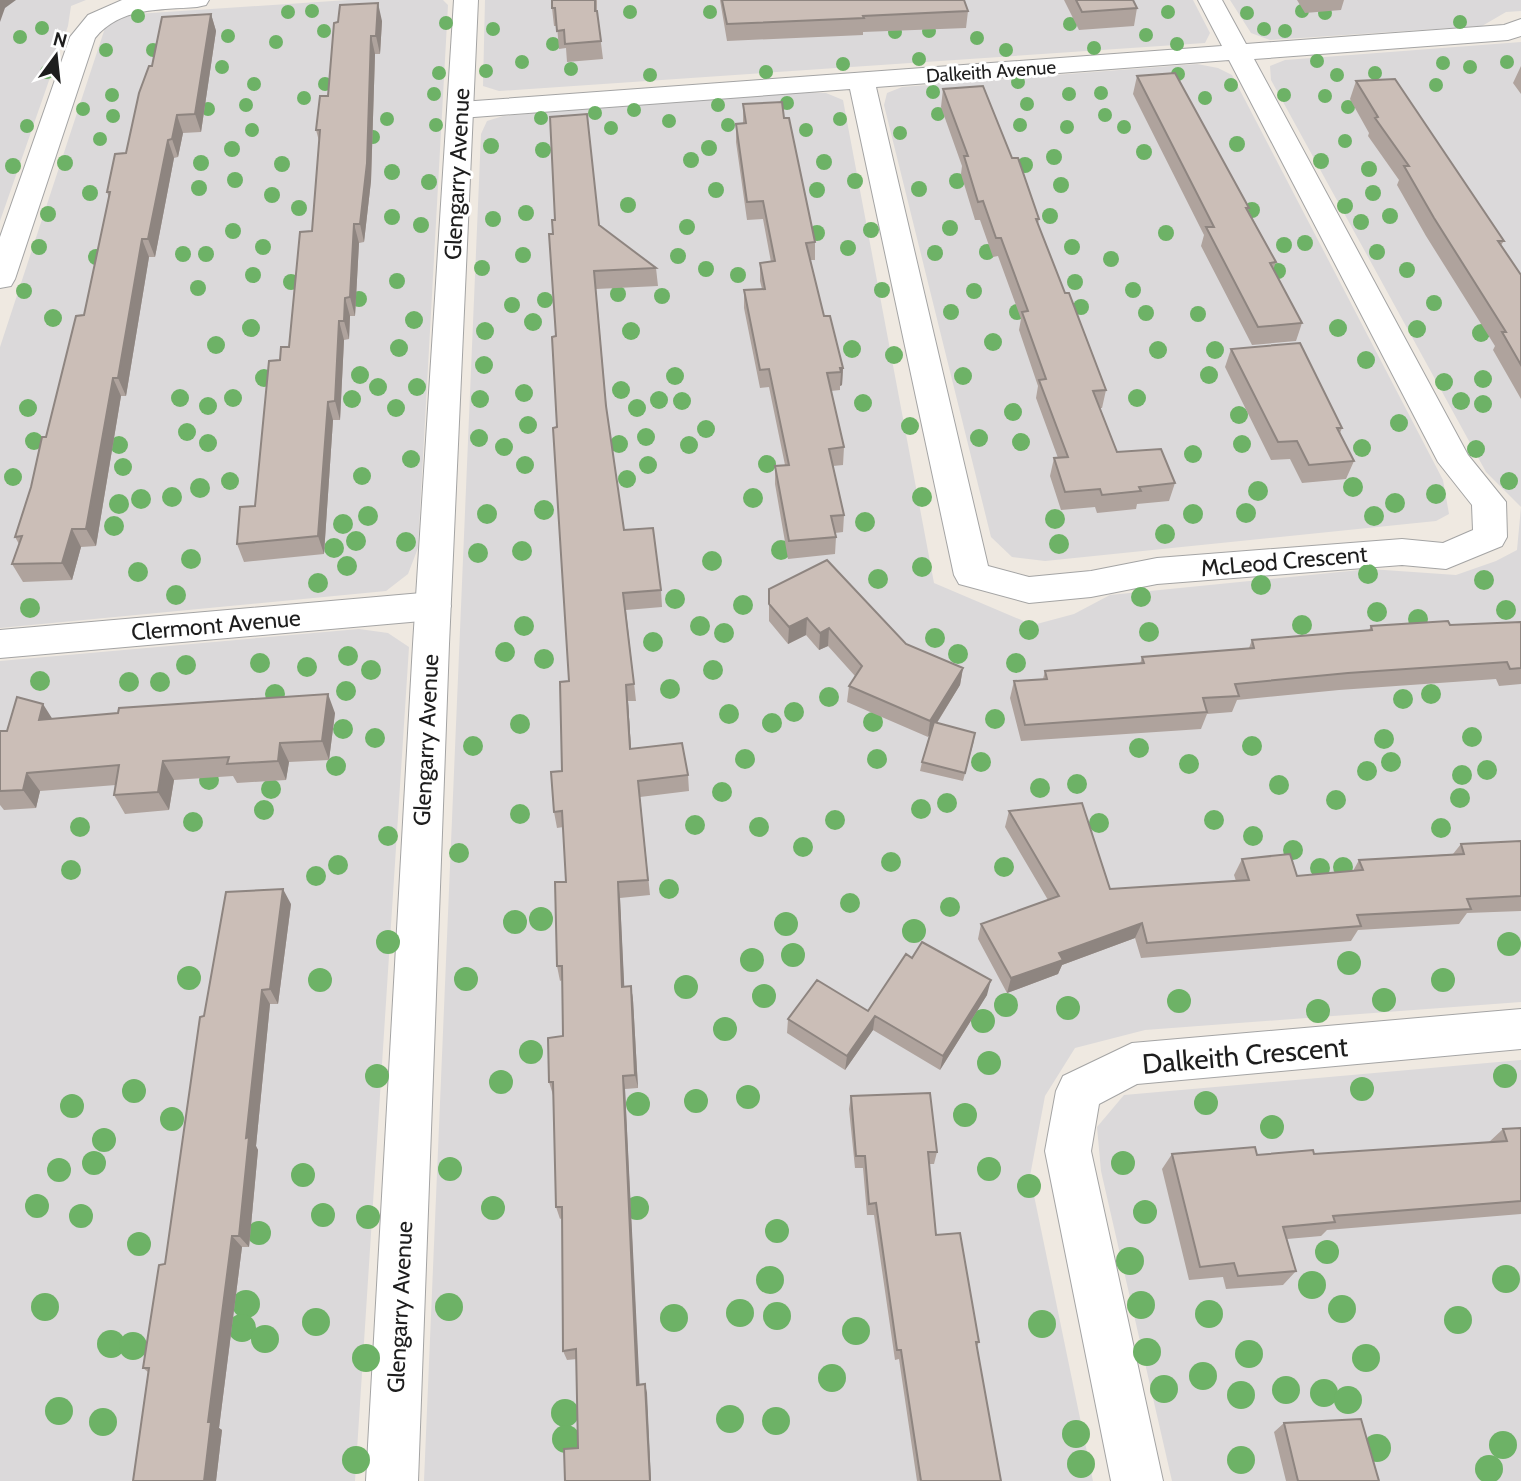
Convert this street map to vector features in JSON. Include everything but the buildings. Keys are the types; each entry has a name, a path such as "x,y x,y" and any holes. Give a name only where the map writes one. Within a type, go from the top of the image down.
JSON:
{"street":[{"path":"0,279 83,37 97,20 135,4 197,0"},
{"name":"Glengarry Avenue","path":"392,1481 433,606 466,0"},
{"name":"McLeod Crescent","path":"861,80 972,575 1029,590 1091,583 1157,571 1402,552 1446,556 1490,537 1489,502 1455,462 1210,0"},
{"name":"Dalkeith Avenue","path":"461,110 1508,32 1521,27"},
{"name":"Clermont Avenue","path":"0,644 433,606"},
{"name":"Dalkeith Crescent","path":"1138,1481 1068,1151 1079,1091 1132,1064 1521,1029"}],"shaded area":[{"path":"0,0 86,0 71,6 68,26 0,221"},
{"path":"348,0 443,0 448,5 418,548 408,574 386,591 0,628 0,347 105,28 117,19 136,14"},
{"path":"485,0 1193,0 1210,33 1205,43 499,91 483,86"},
{"path":"1230,0 1521,0 1521,11 1506,12 1482,26 1270,40 1251,33"},
{"path":"1521,42 1521,507 1486,472 1271,80 1270,66 1285,60"},
{"path":"1197,64 1218,68 1232,75 1443,480 1449,514 1436,521 1045,561 1012,557 991,537 884,105 887,93 902,87"},
{"path":"799,92 826,93 843,100 934,583 1033,625 1074,614 1110,595 1370,569 1456,575 1496,561 1517,550 1521,507 1521,1002 1145,1030 1075,1048 1045,1096 1030,1176 1093,1481 424,1481 481,134 487,121 503,116"},
{"path":"359,629 388,633 409,647 355,1481 0,1481 0,661"},
{"path":"1521,1060 1521,1481 1172,1481 1101,1171 1097,1127 1124,1095"}]}
